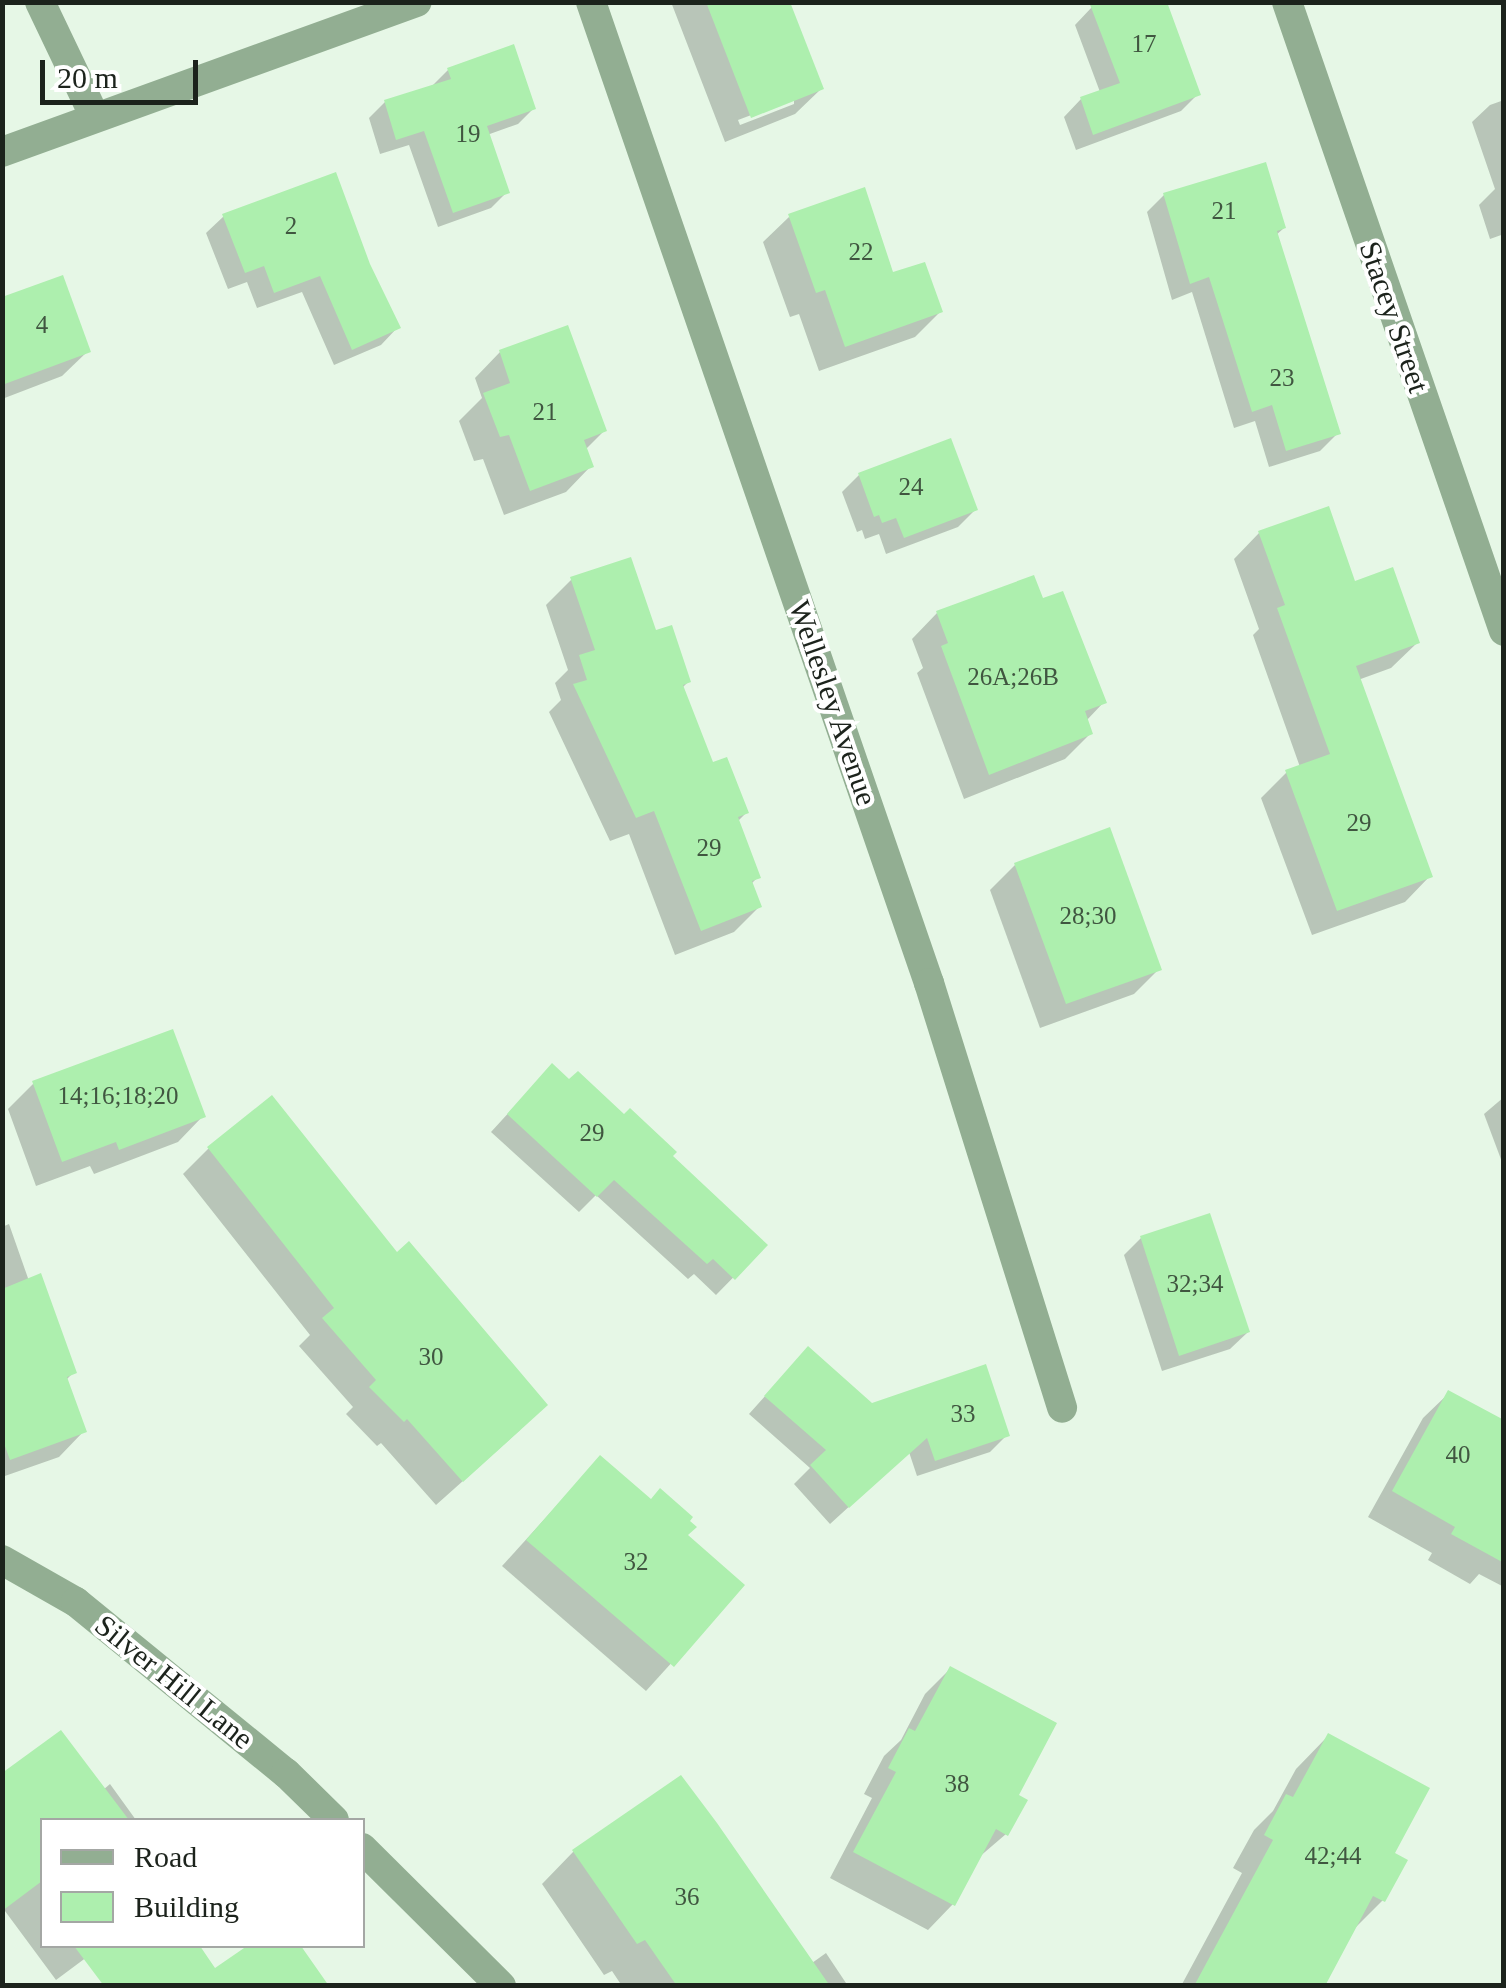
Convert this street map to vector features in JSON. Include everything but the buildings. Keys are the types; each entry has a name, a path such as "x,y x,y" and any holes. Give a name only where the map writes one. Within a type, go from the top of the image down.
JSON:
{"street":[{"path":"40,2 94,116"},
{"path":"2,152 417,2"},
{"name":"Wellesley Avenue","path":"590,2 930,982 1062,1408"},
{"name":"Stacey Street","path":"1288,2 1504,631"},
{"name":"Silver Hill Lane","path":"2,1560 76,1602 286,1773 332,1818"},
{"path":"365,1851 501,1986"}]}
